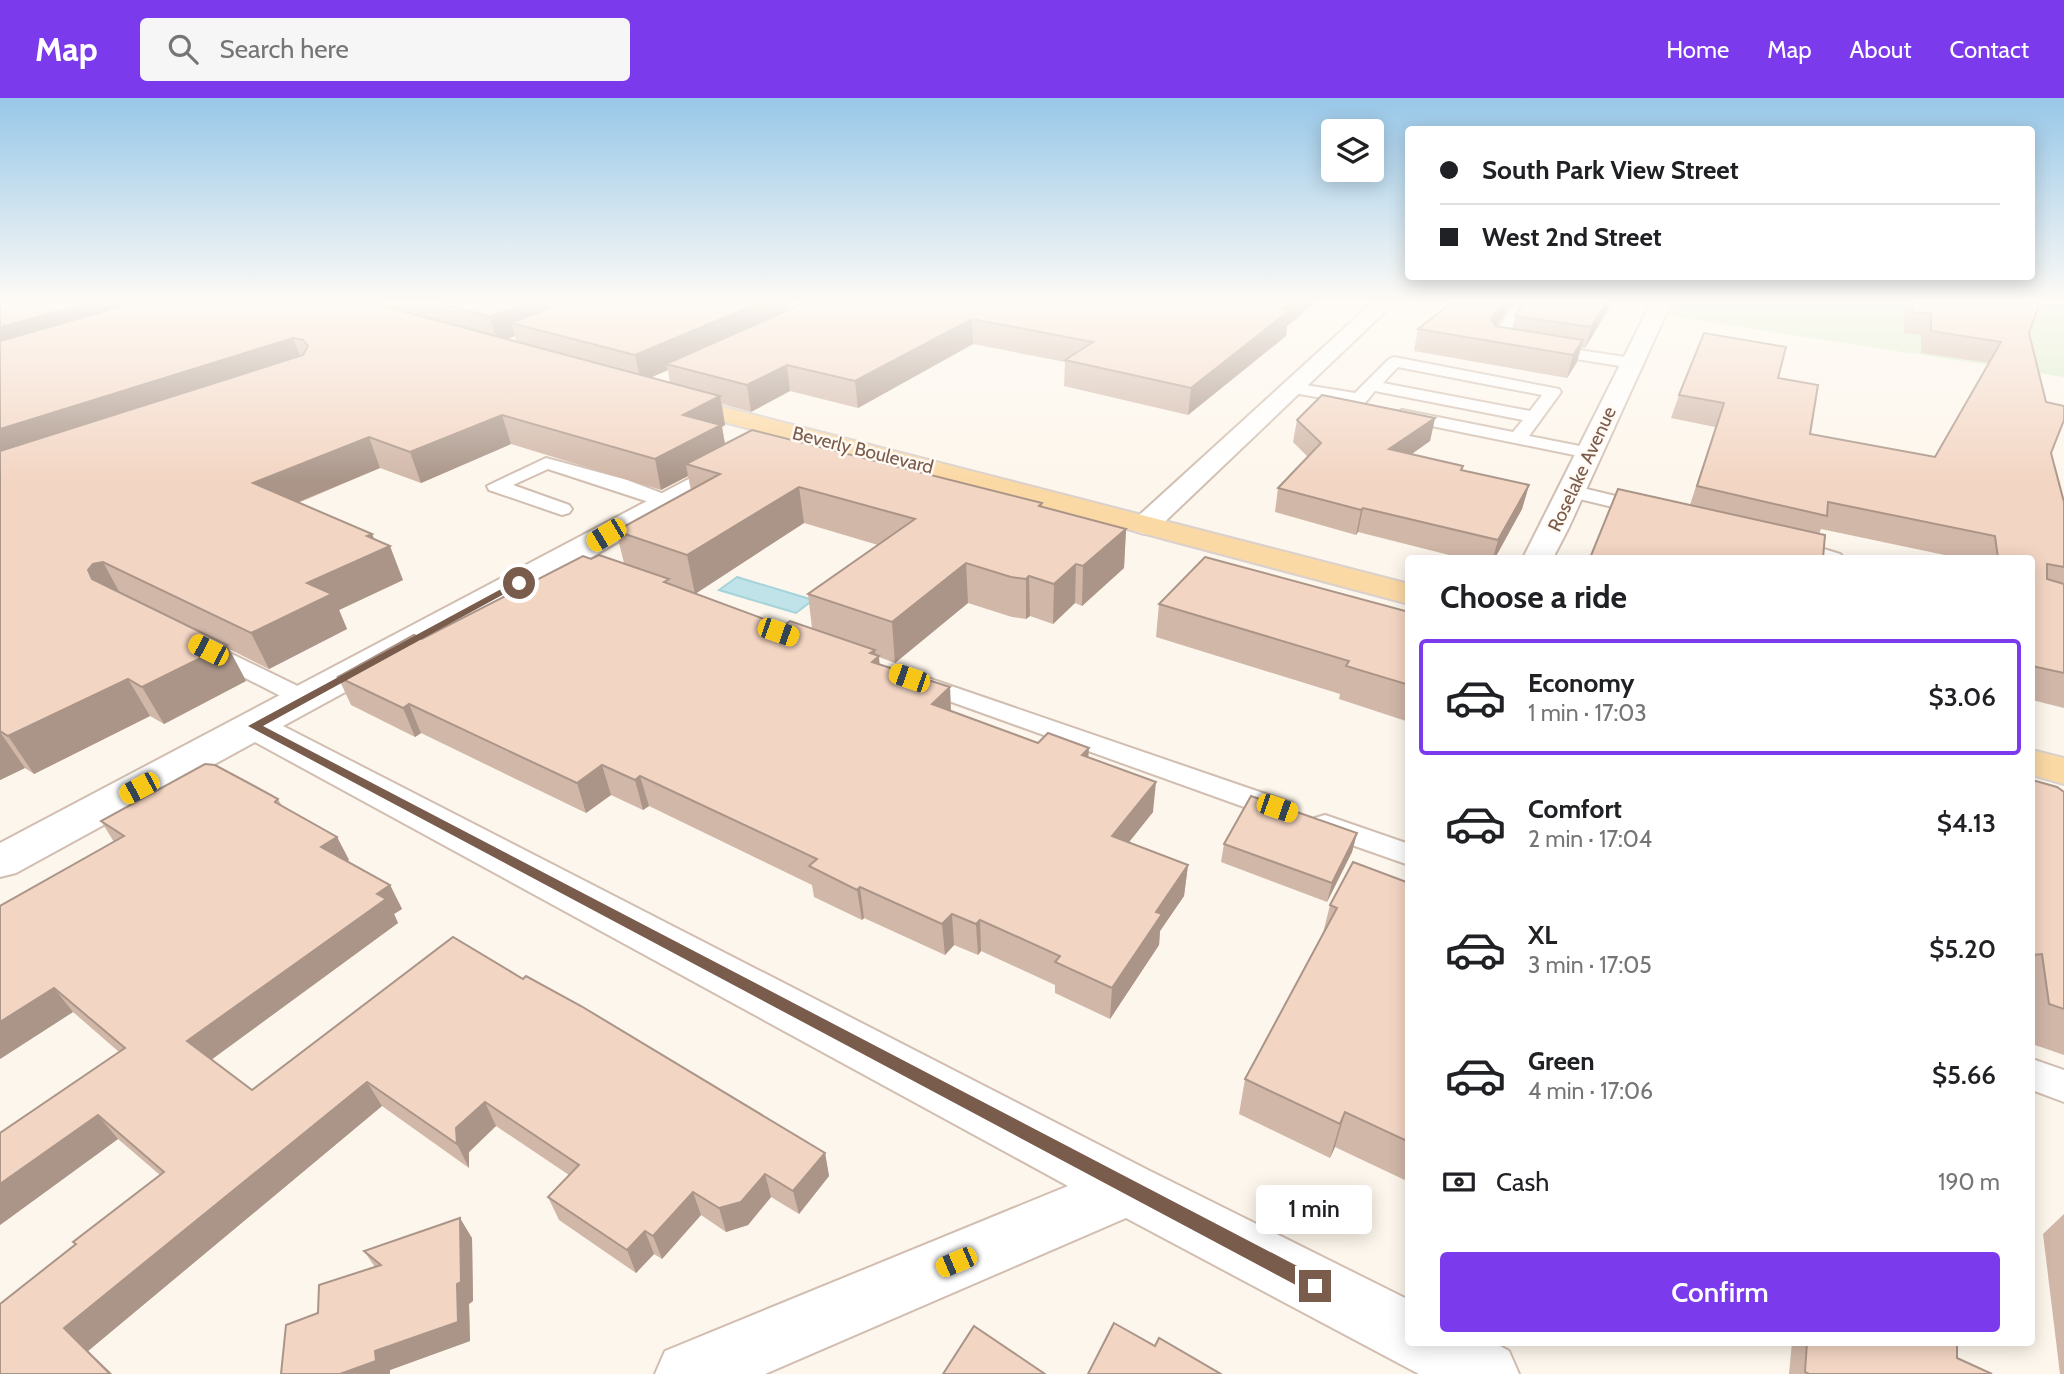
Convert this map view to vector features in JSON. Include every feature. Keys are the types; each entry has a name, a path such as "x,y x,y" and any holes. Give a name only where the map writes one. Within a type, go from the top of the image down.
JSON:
{"main road":[{"name":"Beverly Boulevard","path":"661,386 790,433 1405,593"},
{"path":"2035,763 2064,771"}],"street":[{"path":"1145,525 1320,363"},
{"name":"Roselake Avenue","path":"1540,555 1574,492 1589,453 1632,363"},
{"path":"0,862 305,699 581,563 665,501 790,433"},
{"path":"254,726 1128,1189 1405,1332"},
{"path":"688,1374 1128,1189"},
{"path":"1433,1346 1486,1374"}],"lane":[{"path":"1362,397 1394,363"},
{"path":"1397,363 1553,392 1519,437"},
{"path":"1293,388 1535,416"},
{"path":"1362,397 1589,453"},
{"path":"562,509 496,486 546,463 620,484 665,501"},
{"path":"1574,492 1669,515"},
{"path":"1762,538 1822,555"},
{"path":"191,641 305,699"},
{"path":"896,674 1405,854"},
{"path":"2035,1075 2064,1086"}],"green space":[{"path":"1971,363 2064,363 2064,377"}],"water":[{"path":"737,577 813,600 796,613 719,590"}],"building":[{"path":"0,363 214,363 0,429"},
{"path":"279,363 595,363 720,396 683,415 721,425 655,459 502,415 410,452 369,437 253,483 372,534 367,536 390,546 307,583 332,594 251,633 103,562 93,564 88,570 92,579 227,645 142,687 128,679 8,736 0,731 0,451"},
{"path":"890,363 855,381 787,365 747,385 666,364"},
{"path":"1076,363 1223,363 1191,388"},
{"path":"1692,363 1782,363 1778,378 1818,385 1810,434 1935,457 1989,363 2036,363 2046,402 2064,406 2064,420 2051,453 2064,502 2064,567 2047,564 2047,579 2064,584 2064,673 2035,667 2035,555 1998,555 1995,536 1828,502 1827,516 1697,486 1724,403 1679,395"},
{"path":"1322,395 1435,418 1389,449 1463,466 1461,470 1529,485 1498,540 1363,508 1361,510 1278,488 1321,443 1297,420"},
{"path":"752,430 1042,503 1039,506 1126,529 1083,566 1076,564 1054,584 1029,576 1026,579 1011,577 966,563 892,622 808,594 915,519 799,487 687,555 616,531 720,474 686,464"},
{"path":"1618,489 1825,535 1823,555 1591,555"},
{"path":"599,555 669,579 664,582 783,626 790,621 875,650 870,653 879,656 872,662 950,687 932,704 1038,743 1048,733 1089,748 1082,755 1156,782 1112,836 1188,865 1156,912 1162,914 1112,988 1055,962 1060,956 980,920 976,924 952,914 942,924 860,887 857,890 809,866 817,859 640,776 635,780 602,765 577,783 409,704 403,708 338,677 414,635 422,639 583,556 591,559"},
{"path":"1205,557 1405,611 1405,684 1346,666 1349,661 1159,604"},
{"path":"205,764 215,765 278,799 275,802 337,837 321,847 390,885 377,894 386,899 187,1041 252,1090 453,937 523,979 526,976 581,1006 825,1153 793,1191 765,1174 741,1202 719,1208 693,1192 653,1236 645,1231 627,1250 548,1197 579,1165 485,1102 456,1128 457,1144 367,1082 64,1328 110,1374 0,1374 0,1304 76,1244 73,1242 164,1172 98,1115 0,1184 0,1133 125,1048 54,988 0,1022 0,906 124,836 101,821"},
{"path":"2035,781 2057,787 2064,792 2064,1009 2049,1004 2042,954 2035,955"},
{"path":"1251,796 1357,833 1332,883 1224,844"},
{"path":"1353,862 1405,882 1405,1140 1345,1112 1340,1124 1245,1079 1337,908 1330,905"},
{"path":"460,1218 461,1282 457,1284 458,1322 375,1351 376,1361 340,1374 281,1374 286,1325 318,1313 319,1285 381,1265 364,1251"},
{"path":"1114,1323 1155,1346 1159,1338 1221,1374 1088,1374"},
{"path":"974,1326 1045,1374 943,1374"},
{"path":"1807,1346 1957,1346 1957,1358 1992,1374 1809,1374 1805,1372"}],"route":[{"path":"519,583 254,726 1315,1286"}]}
